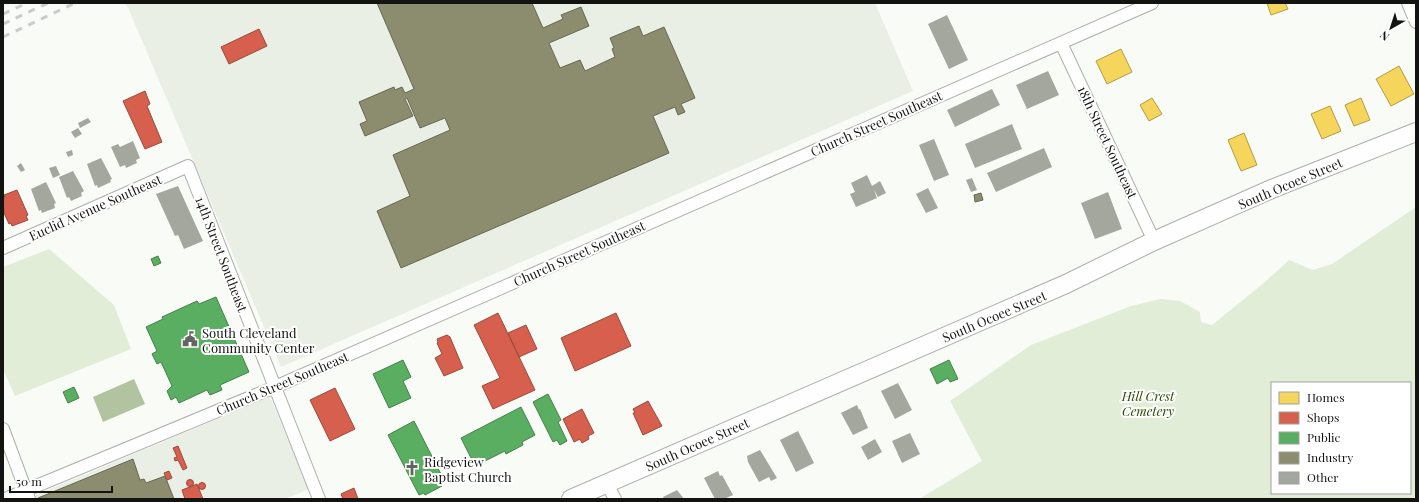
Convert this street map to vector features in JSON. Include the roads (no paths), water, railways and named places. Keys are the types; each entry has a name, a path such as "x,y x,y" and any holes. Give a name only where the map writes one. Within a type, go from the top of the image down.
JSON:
{"street":[{"name":"Church Street Southeast","path":"5,499 27,494 275,387 1152,3"},
{"path":"1408,3 1416,22"},
{"name":"18th Street Southeast","path":"1061,43 1154,241"},
{"name":"South Ocoee Street","path":"572,499 611,491 1066,284 1154,241 1274,188 1416,132"},
{"name":"14th Street Southeast","path":"188,166 319,499"},
{"name":"Euclid Avenue Southeast","path":"3,248 188,166"},
{"path":"3,429 27,494"}],"railway":[{"path":"3,14 27,3"},
{"path":"3,24 48,3"},
{"path":"3,37 75,3"}],"place":[{"name":"South Cleveland Community Center","path":"190,339"},
{"name":"Ridgeview Baptist Church","path":"412,468"}],"park label":[{"name":"Hill Crest Cemetery","path":"1148,402"}]}
